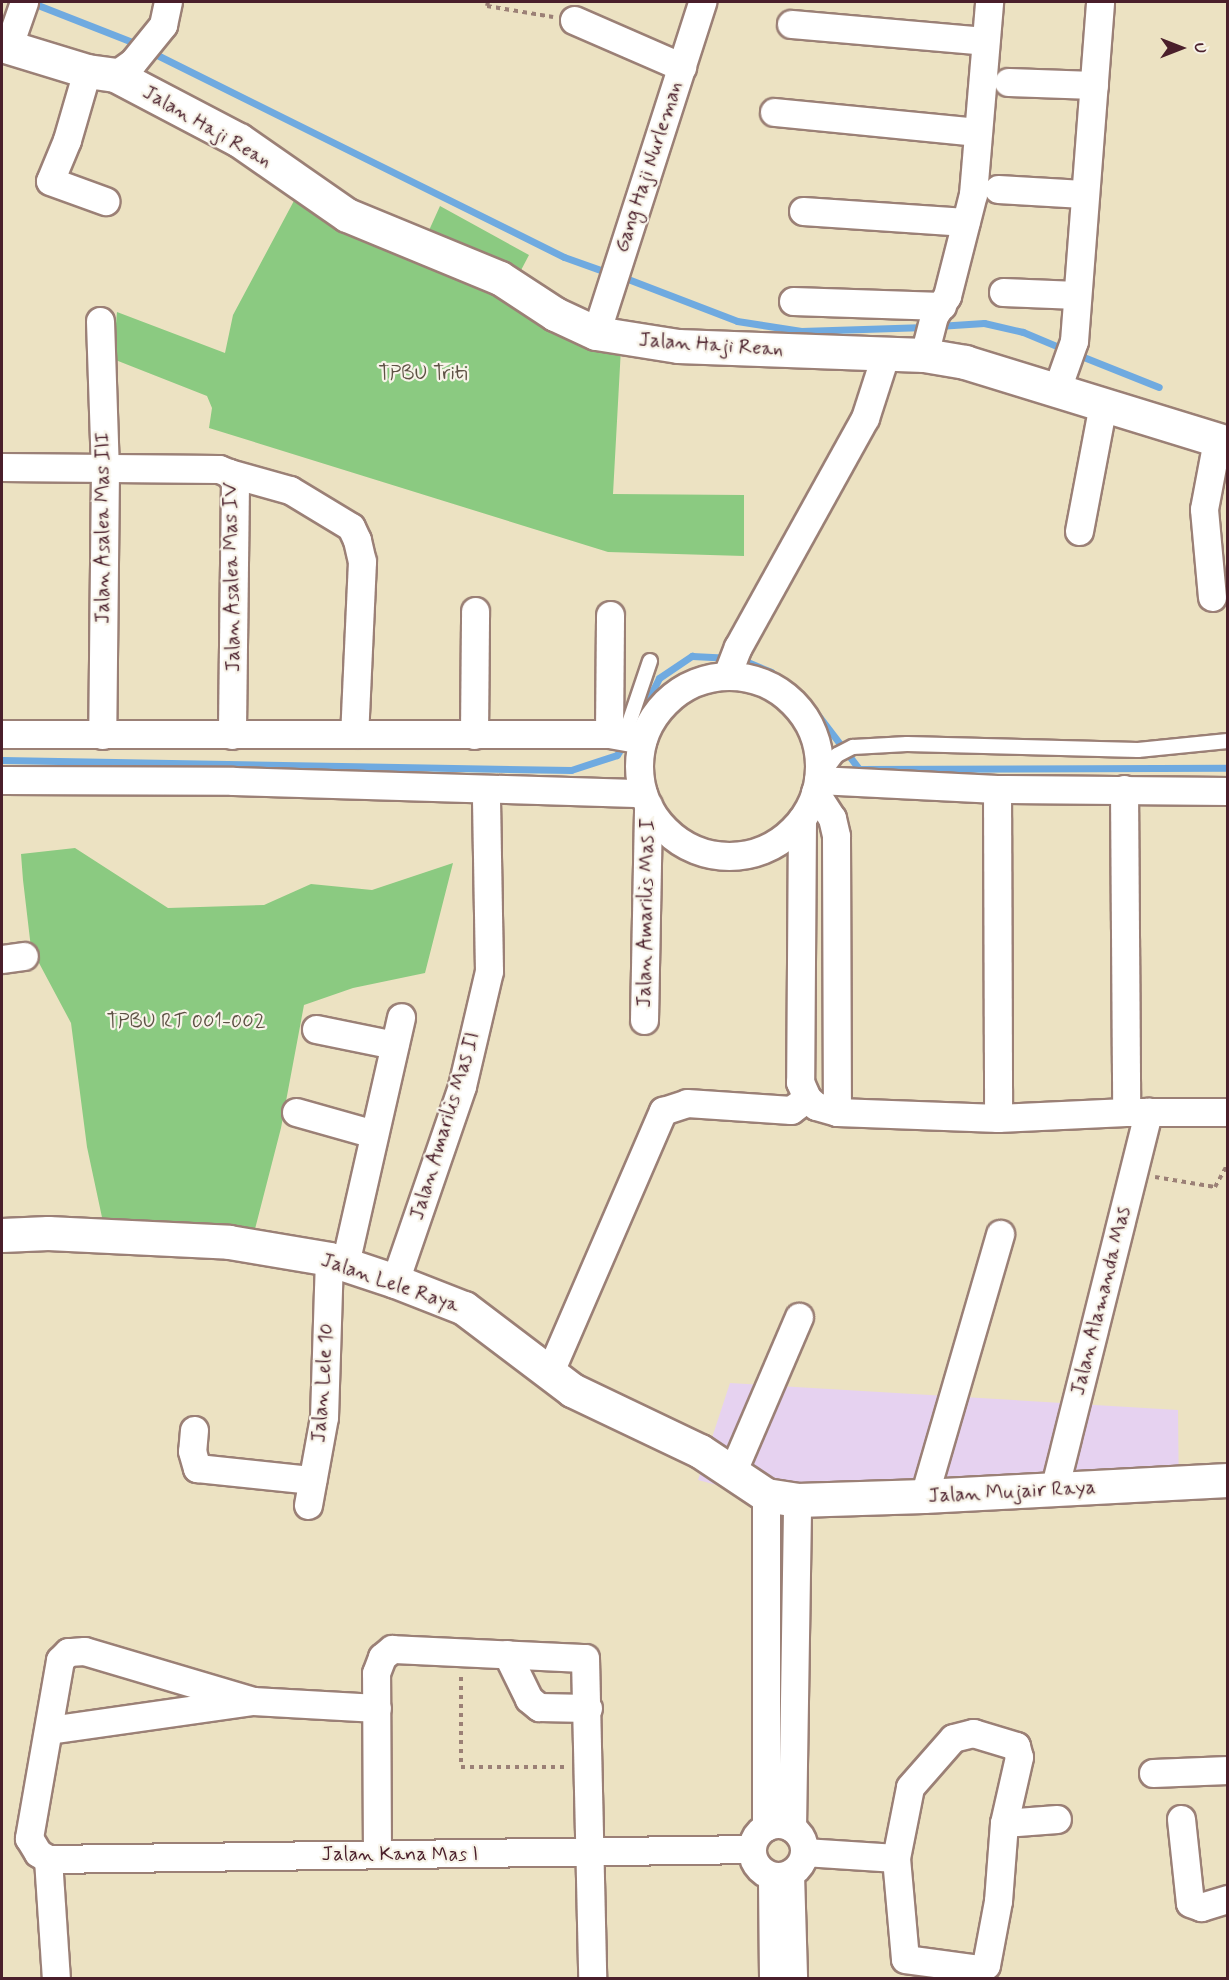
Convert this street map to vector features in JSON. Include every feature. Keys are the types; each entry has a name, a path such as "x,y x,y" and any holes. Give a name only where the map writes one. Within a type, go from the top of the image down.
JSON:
{"street":[{"path":"105,201 50,181 68,140 112,69 151,41 163,25 168,2"},
{"name":"Gang Haji Nurleman","path":"596,333 702,2"},
{"path":"793,302 932,329 973,194 989,2"},
{"path":"1066,365 1077,295 1083,194 1100,2"},
{"path":"5,46 22,7"},
{"path":"574,20 682,67"},
{"path":"791,24 985,41"},
{"name":"Jalan Haji Rean","path":"5,46 112,69 239,140 346,215 500,278 555,314 596,333 678,346 886,353 932,329 965,362 1066,365 1103,404 1222,441"},
{"path":"1008,82 1094,85"},
{"path":"774,112 977,132"},
{"path":"998,189 1083,194"},
{"path":"803,211 966,222"},
{"path":"1003,292 1077,295"},
{"name":"Jalan Asalea Mas III","path":"100,321 105,468 102,735"},
{"path":"727,675 738,647 865,418 886,353"},
{"path":"1079,531 1103,404"},
{"path":"1212,597 1204,509 1222,441"},
{"name":"Jalan Asalea Mas IV","path":"2,467 219,469 229,473 235,482 232,735"},
{"path":"229,473 291,490 351,527 362,561 354,734"},
{"path":"474,735 475,611"},
{"path":"610,615 625,736 645,799 677,840 698,851 721,856 744,855 766,848 786,836 802,819 817,786"},
{"path":"2,735 625,736 684,687 727,675 751,678 774,687 794,703 808,722 816,743 817,786 836,836 837,1112"},
{"path":"2,780 233,781 645,799"},
{"path":"817,786 1227,791"},
{"path":"997,789 998,1118"},
{"name":"Jalan Alamanda Mas","path":"1054,1490 1133,1173 1137,1112 1124,789"},
{"name":"Jalan Amarilis Mas II","path":"395,1281 462,1086 489,971 486,791"},
{"name":"Jalan Amarilis Mas I","path":"644,1020 645,799"},
{"path":"802,819 800,1082 807,1098 816,1106 837,1112 998,1118 1137,1112 1227,1112"},
{"name":"Jalan Lele 10","path":"194,1430 192,1451 197,1468 310,1492 324,1417 337,1262 374,1134 401,1017"},
{"path":"316,1029 394,1045"},
{"path":"549,1374 663,1111 687,1103 791,1110 807,1098"},
{"path":"296,1112 374,1134"},
{"name":"Jalan Lele Raya","path":"2,1235 48,1233 190,1238 263,1246 337,1262 395,1281 440,1297 484,1320 572,1390 700,1451 732,1473 782,1498"},
{"path":"924,1496 1000,1234"},
{"path":"732,1473 799,1317"},
{"name":"Jalan Mujair Raya","path":"782,1498 924,1496 1227,1480"},
{"path":"781,1875 757,1866 751,1849 766,1827 782,1498"},
{"path":"782,1498 792,1828"},
{"path":"377,1854 376,1673 382,1657 392,1649 585,1658 588,1708 592,1978"},
{"path":"56,1978 48,1859 38,1853 29,1838 60,1660 68,1652 84,1651 253,1701"},
{"path":"507,1654 529,1699 539,1707 588,1708"},
{"path":"49,1730 253,1701 377,1708"},
{"path":"973,1733 1016,1746 1018,1757 1004,1823 998,1901 986,1965 980,1969 905,1959 896,1858 910,1787 953,1738 973,1733"},
{"path":"1153,1773 1227,1770"},
{"path":"1004,1823 1057,1819"},
{"path":"1181,1819 1190,1903 1201,1907 1227,1899"},
{"path":"766,1827 784,1824 792,1828 803,1842 802,1862 781,1875"},
{"name":"Jalan Kana Mas I","path":"48,1859 377,1854 589,1854 751,1849"},
{"path":"804,1852 896,1858"},
{"path":"773,1978 781,1875"},
{"path":"781,1875 793,1978"}],"lane":[{"path":"625,736 650,661"},
{"path":"817,786 837,755 853,747 907,744 1138,750 1227,741"}],"path":[{"path":"488,2 487,6 500,9 574,20"},
{"path":"1133,1173 1215,1187 1227,1164"},
{"path":"462,1652 461,1767 588,1767"}],"shaded area":[{"path":"730,1383 1178,1410 1179,1501 826,1514 698,1480"}],"green space":[{"name":"TPBU Triti","path":"296,197 417,257 440,206 529,255 508,295 621,348 613,494 744,495 744,556 608,552 209,428 212,408 207,396 113,359 117,312 225,353 233,315"},
{"name":"TPBU RT 001-002","path":"75,848 168,908 264,905 311,884 372,890 453,863 425,973 353,988 304,1005 281,1128 255,1229 103,1222 87,1147 71,1023 31,948 21,854"}],"waterway":[{"path":"30,2 140,45"},
{"path":"149,51 564,257 609,273"},
{"path":"620,276 737,321 801,331 926,327"},
{"path":"938,326 984,323 1023,332 1066,350"},
{"path":"1076,354 1159,387"},
{"path":"632,732 659,678 692,656 727,658"},
{"path":"738,658 771,672 805,698 859,769 1228,768"},
{"path":"2,760 571,770 617,755 624,744"}]}
